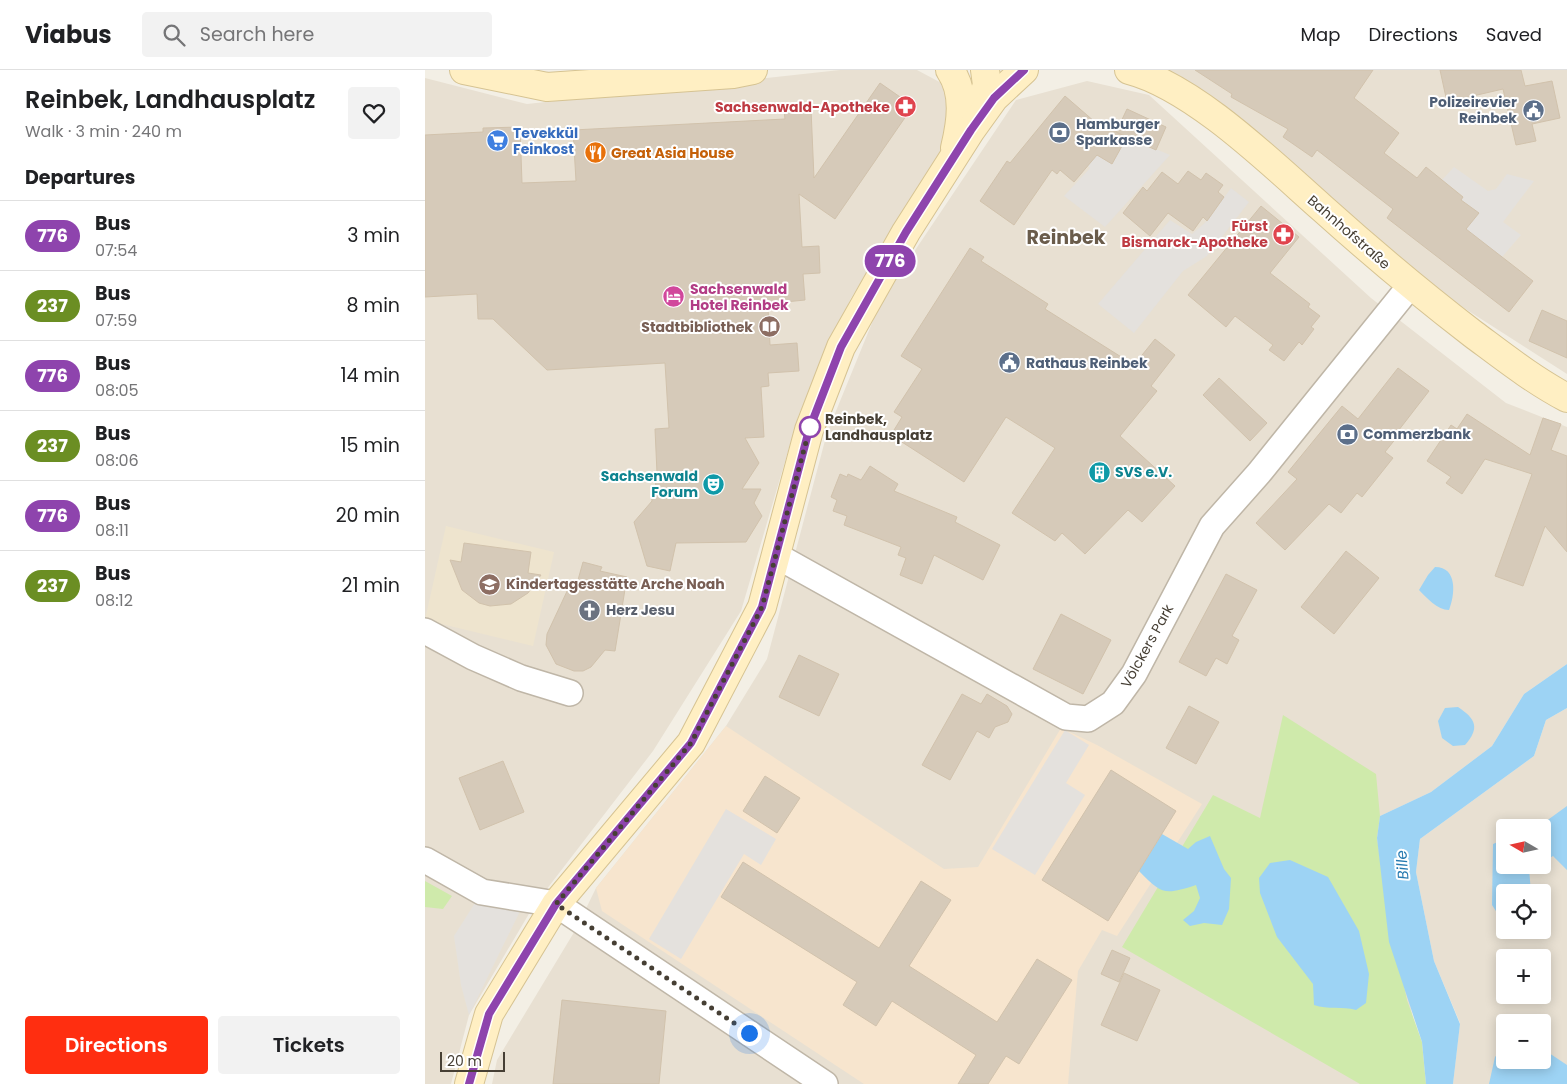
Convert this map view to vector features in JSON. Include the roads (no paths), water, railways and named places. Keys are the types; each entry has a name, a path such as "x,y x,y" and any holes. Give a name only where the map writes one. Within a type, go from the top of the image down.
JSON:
{"main road":[{"path":"464,70 547,87 733,74 753,70"},
{"path":"951,70 957,82 960,102 960,128 953,159"},
{"path":"971,130 987,85 985,70"},
{"path":"469,1084 489,1014 556,904 691,743 762,607 809,430 841,347 906,232 971,130 994,98 1024,70"},
{"name":"Bahnhofstraße","path":"1137,71 1194,101 1251,146 1411,286 1535,380 1567,398"}],"street":[{"name":"Völckers Park","path":"777,556 1066,717 1088,719 1113,703 1134,674 1213,526 1259,473 1411,286"},
{"path":"425,631 473,657 521,678 570,693"},
{"path":"425,860 482,892 556,904 825,1084"}],"water":[{"path":"1435,567 1442,568 1448,572 1453,583 1453,597 1449,610 1436,606 1419,590"},
{"name":"Bille","path":"1567,664 1567,708 1546,720 1534,756 1420,839 1416,872 1434,961 1460,1024 1453,1084 1426,1084 1422,1042 1389,942 1377,838 1380,816 1431,792 1492,746 1524,694"},
{"path":"1458,707 1472,720 1474,729 1473,734 1465,745 1453,746 1442,738 1438,721 1445,708"},
{"path":"1567,806 1567,870 1553,856 1551,857 1551,819 1549,819"},
{"path":"1162,834 1188,849 1196,842 1210,836 1224,869 1231,878 1229,909 1222,925 1204,923 1190,926 1183,920 1194,911 1200,898 1196,885 1165,891 1153,885 1139,871"},
{"path":"1496,843 1496,874 1529,874 1530,884 1496,884 1496,911 1492,905 1493,844"},
{"path":"1290,860 1328,877 1359,931 1369,974 1366,1003 1356,1010 1314,1005 1313,984 1277,937 1260,893 1259,878 1270,863"},
{"path":"1551,1054 1567,1065 1567,1084 1489,1084 1496,1056 1496,1069 1551,1069"}],"place":[{"name":"Sachsenwald-Apotheke","path":"906,107"},
{"name":"Polizeirevier Reinbek","path":"1533,110"},
{"name":"Hamburger Sparkasse","path":"1060,132"},
{"name":"Tevekkül Feinkost","path":"497,141"},
{"name":"Great Asia House","path":"595,153"},
{"name":"Fürst Bismarck-Apotheke","path":"1284,234"},
{"name":"Sachsenwald Hotel Reinbek","path":"674,297"},
{"name":"Stadtbibliothek","path":"769,327"},
{"name":"Rathaus Reinbek","path":"1010,363"},
{"name":"Reinbek, Landhausplatz","path":"810,427"},
{"name":"Commerzbank","path":"1347,434"},
{"name":"SVS e.V.","path":"1099,472"},
{"name":"Sachsenwald Forum","path":"714,484"},
{"name":"Kindertagesstätte Arche Noah","path":"490,584"},
{"name":"Herz Jesu","path":"590,610"}],"district":[{"name":"Reinbek","path":"1066,237"}]}
